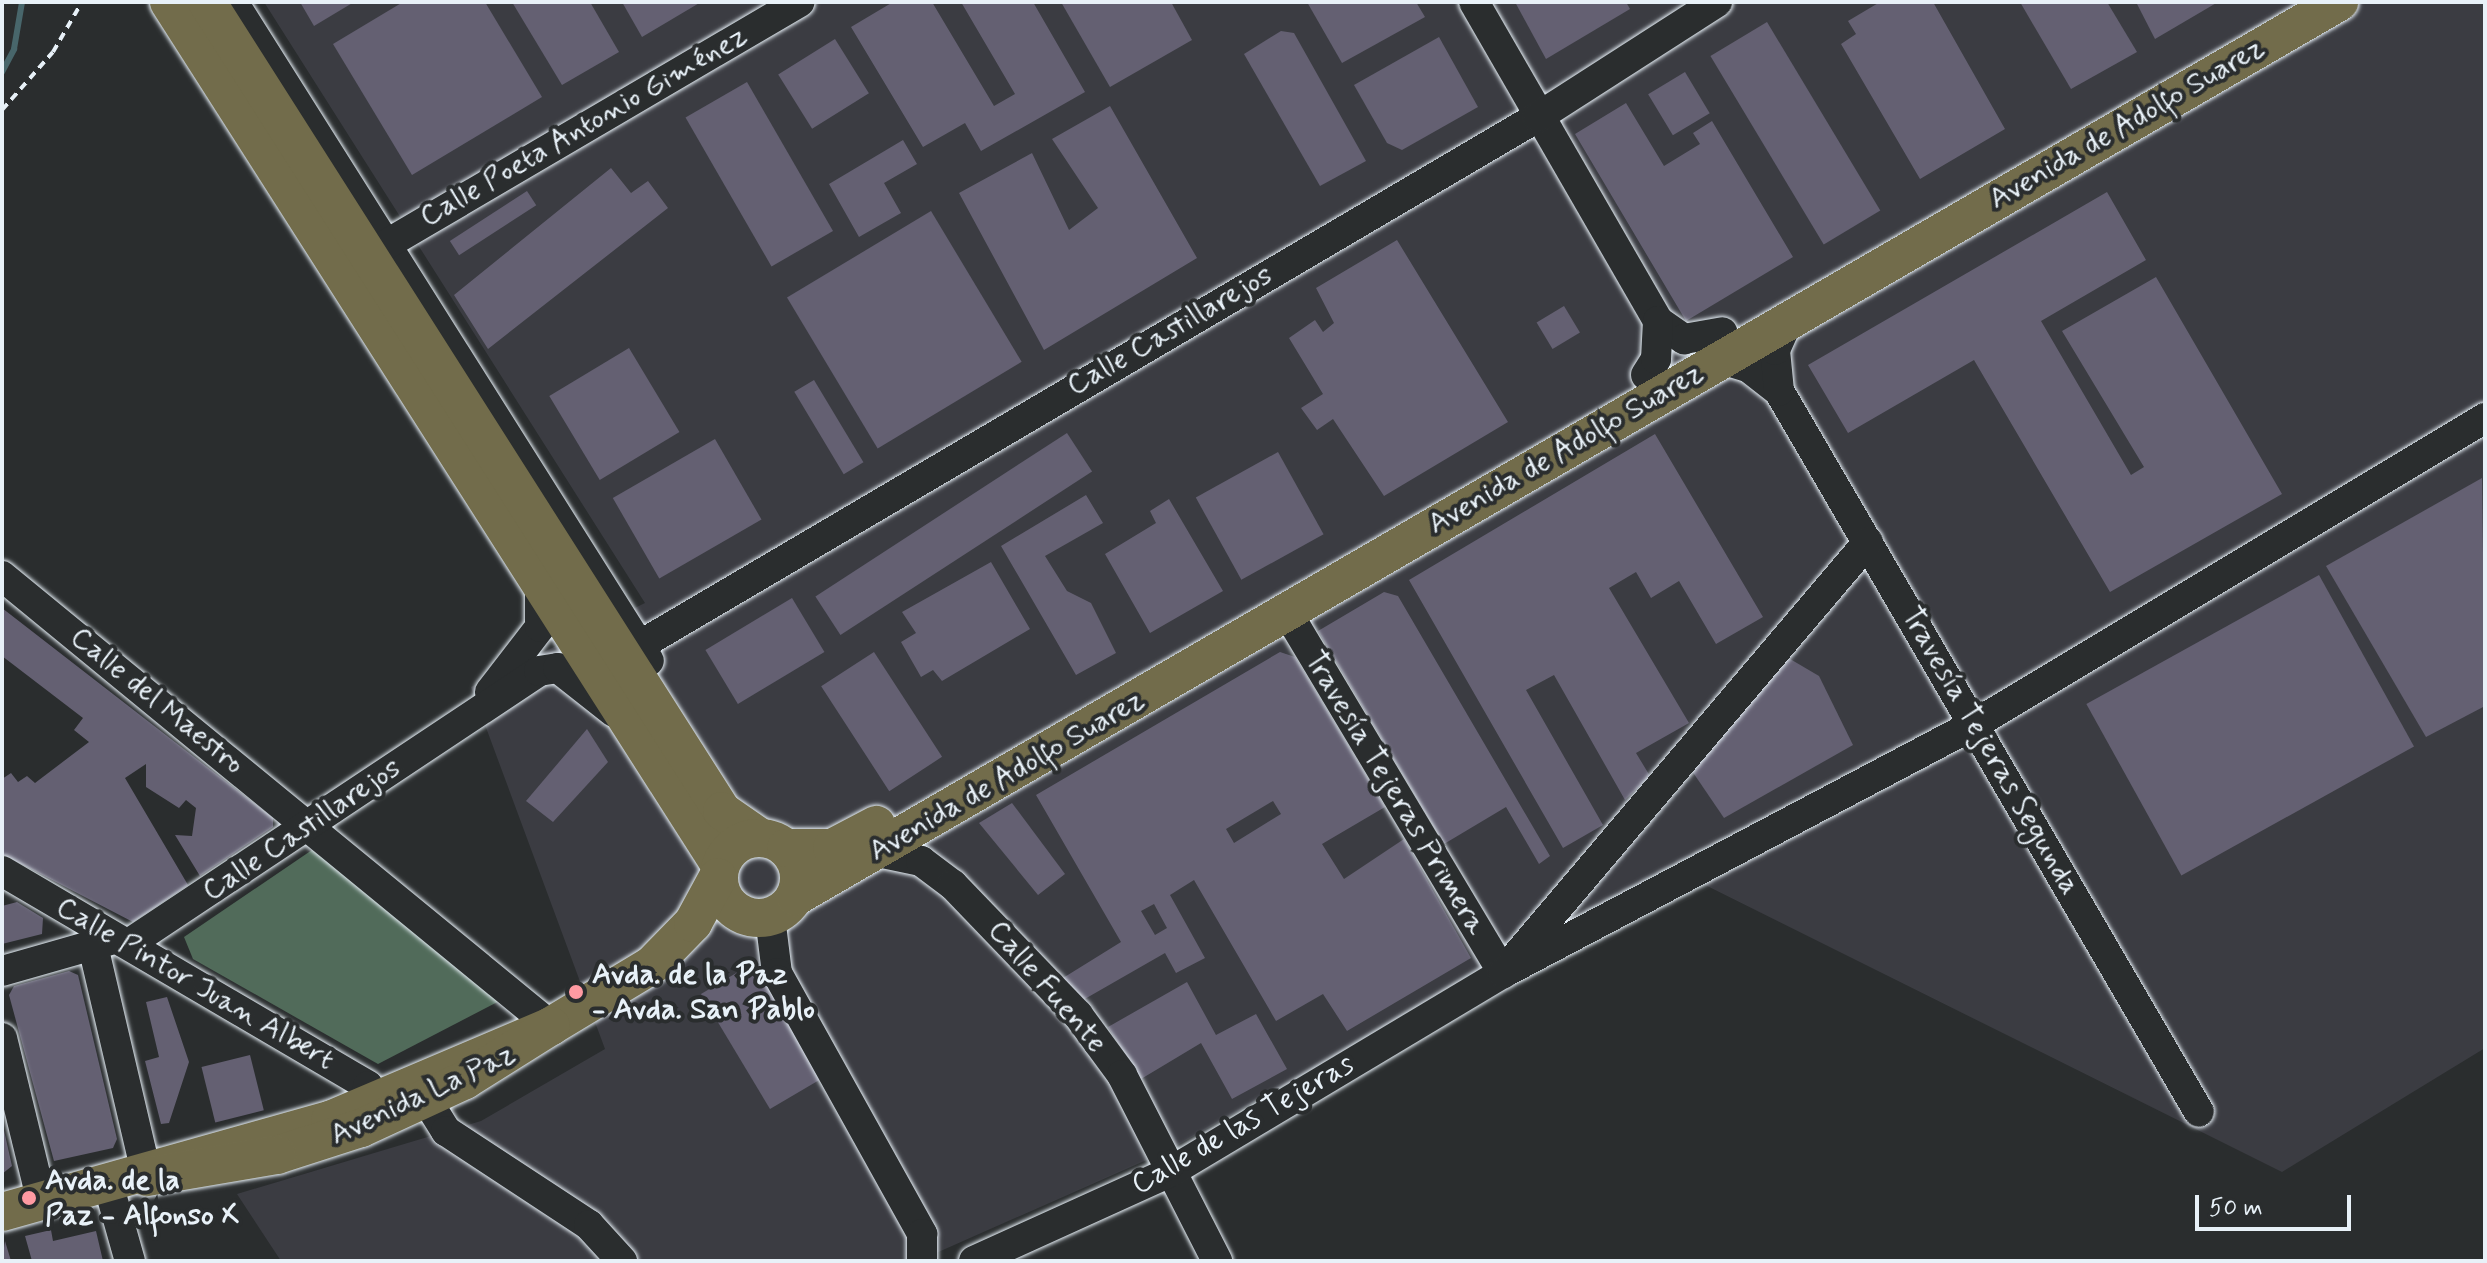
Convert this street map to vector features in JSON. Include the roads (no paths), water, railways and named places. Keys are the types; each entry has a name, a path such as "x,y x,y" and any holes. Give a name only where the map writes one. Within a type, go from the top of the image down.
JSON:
{"main road":[{"path":"169,2 540,590 630,726 702,827 733,910 774,911 799,871 774,843 722,811 630,651 378,248 207,2"},
{"name":"Avenida de Adolfo Suarez","path":"774,911 1287,612 2288,2"},
{"name":"Avenida de Adolfo Suarez","path":"774,843 815,852 851,840 1646,375 1787,323 2339,2"},
{"path":"719,871 732,848 774,843"},
{"name":"Avenida La Paz","path":"672,946 719,871"},
{"name":"Avenida La Paz","path":"2,1212 147,1177 365,1107 551,1026 672,946 710,925 774,911"},
{"name":"Avenida La Paz","path":"147,1177 309,1146 426,1099 540,1039 551,1026"}],"street":[{"path":"180,2 198,47 231,80 341,249 378,248"},
{"path":"233,2 378,248"},
{"name":"Calle Poeta Antonio Giménez","path":"378,248 799,2"},
{"path":"1474,2 1658,321 1684,339 1721,345 1779,391"},
{"name":"Calle Castillarejos","path":"630,651 1538,117 1717,2"},
{"path":"378,248 362,265 366,290 425,387 437,423 462,445 586,639 601,655 630,651 628,706 702,827"},
{"path":"1646,375 1656,359 1658,321"},
{"path":"1779,391 1775,350 1787,323"},
{"name":"Travesía Tejeras Segunda","path":"1779,391 2199,1112"},
{"name":"Calle de las Tejeras","path":"974,1261 1172,1171 1503,973 1975,724 2485,418"},
{"path":"1503,973 1868,542"},
{"name":"Calle del Maestro","path":"2,576 551,1026"},
{"path":"472,715 540,627 540,590"},
{"name":"Travesía Tejeras Primera","path":"1287,612 1503,973"},
{"name":"Calle Castillarejos","path":"2,971 113,942 311,827 539,671 558,668 630,726"},
{"name":"Calle Fuente","path":"878,852 921,861 1029,958 1122,1075 1217,1261"},
{"name":"Calle Pintor Juan Albert","path":"2,871 113,942 368,1086 365,1107"},
{"path":"774,911 777,973 922,1234 922,1261"},
{"path":"113,942 147,1177"},
{"path":"2,1038 42,1202"},
{"path":"426,1099 446,1131 589,1225 622,1261"},
{"path":"109,1187 130,1261"}],"waterway":[{"path":"2,72 14,49 22,2"}],"place":[{"name":"Avda. de la Paz - Avda. San Pablo","path":"576,992"},
{"name":"Avda. de la Paz - Alfonso X","path":"29,1198"}]}
